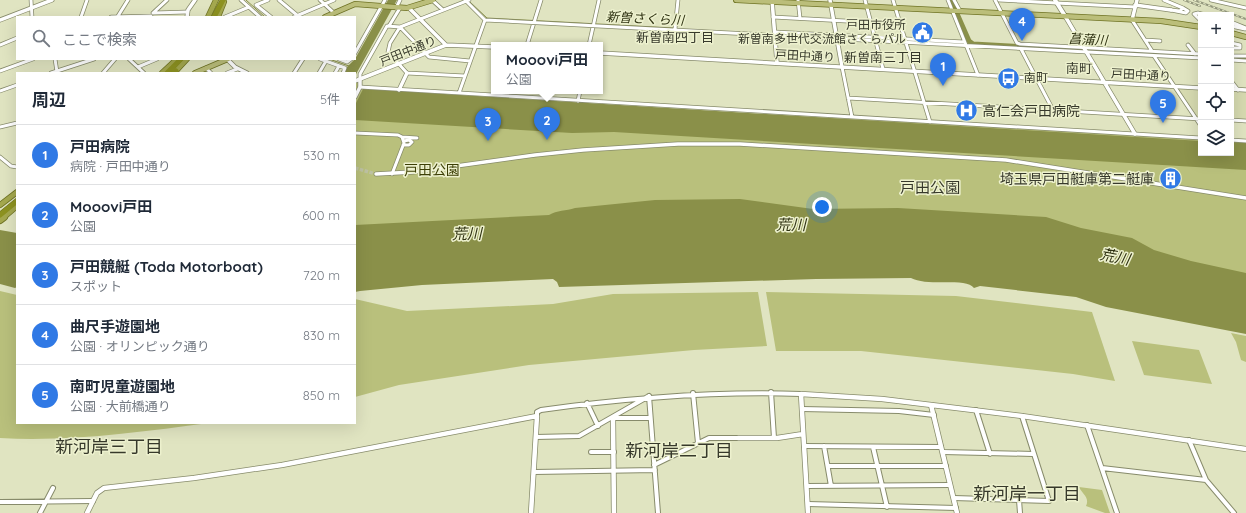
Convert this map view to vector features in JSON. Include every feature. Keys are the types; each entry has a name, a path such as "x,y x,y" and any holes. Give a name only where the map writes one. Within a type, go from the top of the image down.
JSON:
{"highway":[{"path":"209,16 218,0"},
{"path":"211,16 218,0"},
{"path":"215,16 224,0"},
{"path":"218,16 224,0"},
{"path":"165,72 176,60"},
{"path":"165,72 180,60"},
{"path":"175,72 185,60"},
{"path":"0,205 16,193"},
{"path":"0,210 16,197"},
{"path":"0,215 16,202"},
{"path":"0,220 16,207"}],"main road":[{"path":"327,16 355,4 409,8 433,0"},
{"path":"736,0 830,2 867,7 1176,22 1198,26"},
{"path":"1056,2 1065,16"},
{"path":"1234,34 1246,37"},
{"path":"197,72 225,60"}],"street":[{"path":"31,0 32,16"},
{"path":"0,20 52,0"},
{"path":"81,16 87,0"},
{"path":"118,16 128,0"},
{"path":"118,16 150,16 167,0"},
{"path":"187,16 187,12 195,0"},
{"path":"241,0 259,16"},
{"path":"268,0 256,5 269,16"},
{"path":"279,0 299,16 334,0"},
{"path":"320,0 334,13"},
{"path":"350,0 355,4"},
{"path":"364,5 367,0"},
{"path":"356,52 385,0"},
{"path":"356,95 360,87 360,74 388,26 400,0"},
{"path":"433,0 443,10"},
{"path":"388,26 400,27 467,0 485,20 534,21 875,39 965,44 1020,49 1152,51 1195,54"},
{"path":"528,42 541,0"},
{"path":"590,42 599,0"},
{"path":"675,28 678,0"},
{"path":"865,0 883,70"},
{"path":"893,0 930,122"},
{"path":"948,0 978,75"},
{"path":"954,0 959,11"},
{"path":"995,0 1017,43 1020,44 1154,56 1198,58"},
{"path":"999,0 1135,6 1172,10 1186,14 1188,11 1164,0"},
{"path":"1137,0 1132,20 1152,51"},
{"path":"1211,0 1246,8"},
{"path":"772,1 777,63"},
{"path":"798,2 800,18"},
{"path":"830,2 852,117"},
{"path":"228,16 249,8"},
{"path":"409,8 446,45"},
{"path":"1181,12 1183,8"},
{"path":"153,13 187,12"},
{"path":"1198,13 1194,14 1194,16 1198,19"},
{"path":"1065,16 1134,134"},
{"path":"773,17 900,24"},
{"path":"459,94 485,20"},
{"path":"1234,23 1246,29"},
{"path":"400,27 428,57 436,59 470,61"},
{"path":"400,27 390,43 388,52 407,73 465,76"},
{"path":"1234,27 1246,29"},
{"path":"0,45 16,38"},
{"path":"1145,40 1160,41"},
{"path":"1234,44 1240,45 1240,48 1234,48"},
{"name":"戸田中通り","path":"356,81 446,45 491,47"},
{"path":"1188,45 1195,54"},
{"path":"1020,49 1053,110"},
{"path":"1186,49 1189,53"},
{"name":"戸田中通り","path":"603,54 1198,88"},
{"path":"1154,56 1198,121"},
{"path":"1234,56 1246,56"},
{"path":"0,71 30,60"},
{"path":"55,60 57,72 91,60"},
{"path":"104,72 114,60"},
{"path":"130,60 143,72"},
{"path":"138,67 155,60"},
{"path":"228,60 237,69 244,72"},
{"path":"295,72 302,60"},
{"path":"323,60 345,68 343,72"},
{"path":"1234,60 1246,61"},
{"path":"320,72 326,61"},
{"path":"335,72 339,66"},
{"path":"206,68 210,72"},
{"path":"230,72 237,69"},
{"path":"399,90 407,73"},
{"path":"1233,84 1238,90"},
{"path":"0,91 16,85"},
{"path":"360,87 1198,138"},
{"path":"1234,89 1246,90"},
{"path":"578,101 579,94"},
{"path":"848,98 1196,118"},
{"path":"1234,120 1246,121"},
{"path":"0,127 16,123"},
{"path":"356,133 398,135 402,137 417,138"},
{"path":"392,174 403,143 402,137"},
{"path":"1234,140 1246,141"},
{"path":"376,174 392,174 583,150 678,144 740,144 1013,161 1246,198"},
{"path":"0,157 16,168"},
{"path":"771,392 774,438"},
{"path":"531,513 537,412 541,410 587,403 649,396 693,393 771,392 842,396 1022,416 1246,449"},
{"path":"693,393 698,443"},
{"path":"801,394 808,513"},
{"path":"649,396 654,464 656,470 658,513"},
{"path":"536,437 579,436 613,418 649,396"},
{"path":"587,403 598,426"},
{"path":"808,504 914,507 957,510 931,405"},
{"path":"802,409 899,411 934,415"},
{"path":"976,410 990,454"},
{"path":"87,513 98,492 105,487 194,478 282,465 537,416"},
{"path":"954,498 1049,501 1022,416"},
{"path":"613,418 650,418"},
{"path":"613,418 614,513"},
{"path":"1088,425 1117,513"},
{"path":"654,464 710,438 774,438 803,434"},
{"path":"1188,440 1206,480 1234,513"},
{"path":"804,446 873,447 990,454 1033,454"},
{"path":"824,446 831,486"},
{"path":"873,447 887,507"},
{"path":"591,452 614,452"},
{"path":"828,466 946,466"},
{"path":"1102,468 1206,480"},
{"path":"534,472 656,470"},
{"path":"807,486 950,485"},
{"path":"40,513 53,488"},
{"path":"1019,500 1020,513"},
{"path":"0,502 93,501"},
{"path":"914,507 915,513"}],"shaded area":[{"path":"1177,88 1198,89 1198,117 1196,117"},
{"path":"1234,91 1246,91 1246,120 1234,120"}],"green space":[{"name":"戸田公園","path":"360,80 360,87 516,101 1198,138 1198,156 1234,156 1234,140 1246,141 1246,296 356,248 356,81"},
{"path":"0,291 16,295 16,424 201,424 131,433 52,439 0,438"},
{"path":"758,292 767,346 694,350 529,365 399,385 356,397 356,299 407,311 553,304 613,294"},
{"path":"766,292 956,296 1092,312 1115,381 1073,374 861,351 776,351"},
{"path":"1231,333 1246,336 1246,362 1241,360 1236,342"},
{"path":"1132,341 1199,350 1212,384 1144,375"},
{"path":"1079,487 1102,490 1110,513 1105,513 1086,506 1087,500"}],"water":[{"path":"388,0 397,0 356,74 356,72 345,72 347,67 354,60 356,60 356,57"},
{"path":"363,89 1198,141 1198,156 1234,156 1234,142 1246,143 1246,170 614,132 572,133 356,120 356,103"},
{"name":"荒川","path":"740,199 813,209 898,208 1046,217 1081,228 1132,238 1154,250 1191,261 1246,273 1246,334 1106,307 1076,297 980,286 974,288 963,283 926,282 911,278 816,279 559,287 557,282 553,279 422,285 356,292 356,225 549,215 555,212 575,208 655,200"},
{"path":"0,230 16,233 16,288 0,284"}],"waterway":[{"path":"246,0 264,16"},
{"name":"菖蒲川","path":"951,0 969,41 973,44 1141,53"},
{"name":"新曽さくら川","path":"470,2 487,18 673,28"},
{"name":"新曽さくら川","path":"712,31 773,34"},
{"name":"新曽さくら川","path":"776,34 835,37"},
{"name":"新曽さくら川","path":"936,42 973,44"},
{"name":"菖蒲川","path":"1234,58 1246,59"},
{"path":"332,60 349,66"}],"tunnel":[{"path":"356,168 376,174"}],"railway":[{"path":"1184,0 1200,6"},
{"path":"1194,0 1246,19"}],"place":[{"name":"戸田市役所 新曽南多世代交流館さくらパル","path":"922,32"},
{"name":"曲尺手遊園地","path":"1022,41"},
{"name":"南町","path":"1009,78"},
{"name":"戸田病院","path":"943,86"},
{"name":"高仁会戸田病院","path":"966,111"},
{"name":"南町児童遊園地","path":"1163,123"},
{"name":"Mooovi戸田","path":"547,140"},
{"name":"戸田競艇 (Toda Motorboat)","path":"488,141"},
{"name":"埼玉県戸田艇庫第二艇庫","path":"1170,179"}],"district":[{"name":"新曽南四丁目","path":"675,37"},
{"name":"新曽南三丁目","path":"883,57"},
{"name":"南町","path":"1079,68"},
{"name":"戸田公園","path":"930,188"},
{"name":"新河岸三丁目","path":"109,447"},
{"name":"新河岸二丁目","path":"679,451"},
{"name":"新河岸一丁目","path":"1027,494"}]}
